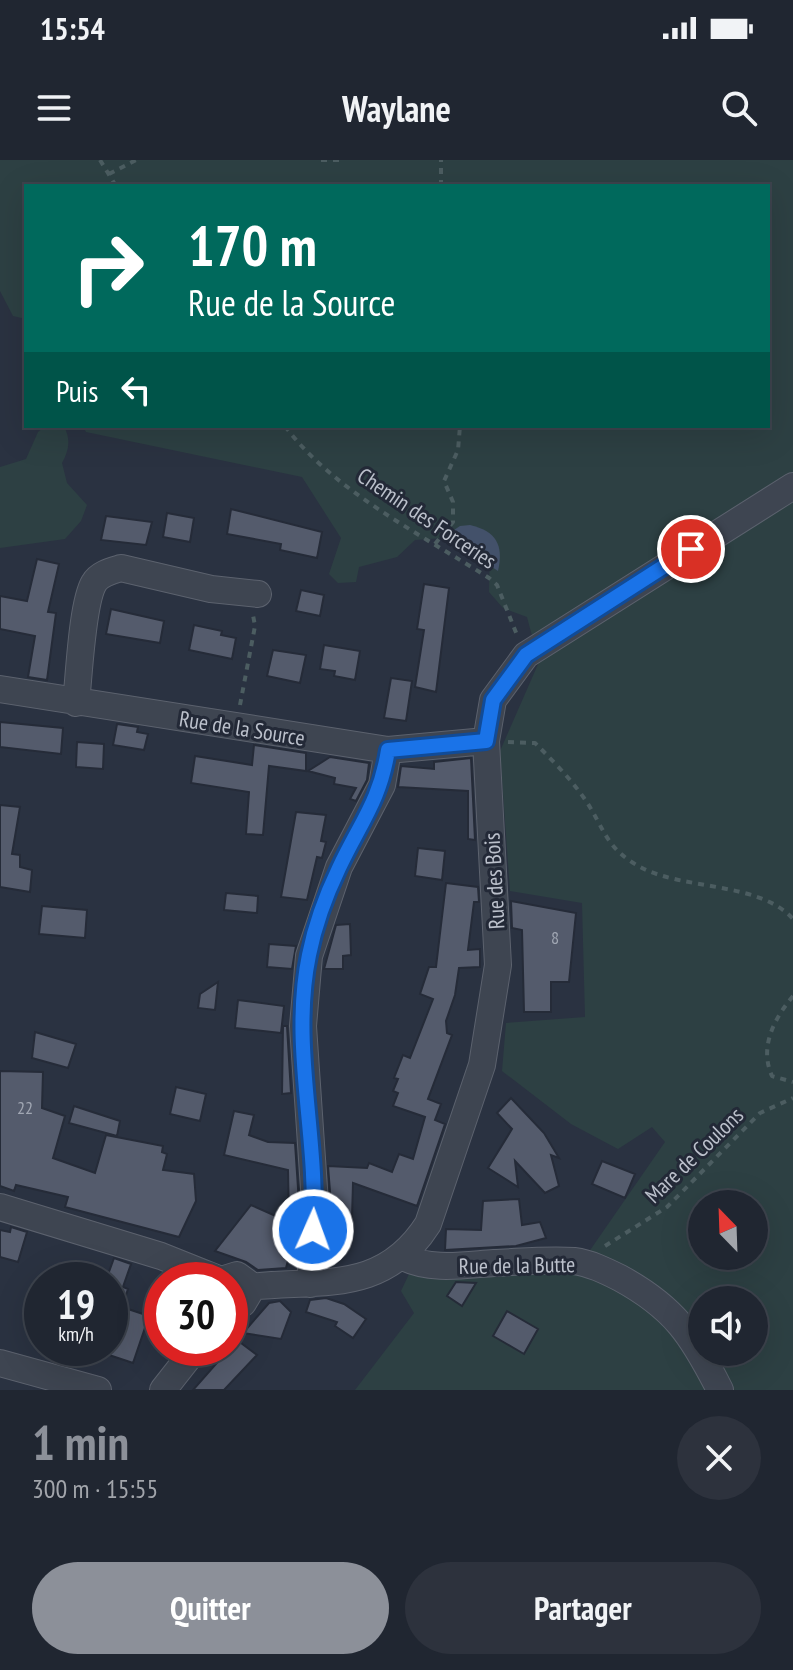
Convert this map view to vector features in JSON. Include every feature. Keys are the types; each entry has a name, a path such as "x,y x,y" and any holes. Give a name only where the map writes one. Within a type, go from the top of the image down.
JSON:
{"street":[{"name":"Rue des Bois","path":"248,1295 366,1274 403,1257 428,1224 482,1065 498,965 486,741 493,700 526,655 793,486"},
{"path":"76,703 88,602 94,583 107,572 121,568 211,589 253,593"},
{"name":"Rue de la Source","path":"0,689 388,750 486,741"},
{"path":"310,1284 315,1203 303,1026 309,956 339,867 382,785 388,750"},
{"path":"0,1207 176,1262"},
{"name":"Rue de la Butte","path":"403,1257 415,1263 444,1267 576,1261 612,1274 653,1296 679,1319 699,1348 720,1390"},
{"path":"0,1363 98,1390"},
{"path":"163,1390 182,1366"}],"path":[{"path":"100,160 115,184"},
{"path":"109,174 136,160"},
{"path":"321,160 340,160"},
{"path":"441,160 441,184"},
{"name":"Chemin des Forceries","path":"286,428 303,450 384,511 497,585 526,655"},
{"path":"435,544 453,522 453,502 444,481 458,450 460,428"},
{"path":"236,727 255,626 253,593"},
{"path":"486,741 535,743 585,799 605,840 642,868 748,895 786,911 793,919"},
{"path":"793,996 770,1033 766,1063 772,1076 793,1082"},
{"name":"Mare de Coulons","path":"576,1261 667,1207 760,1113 793,1098"}],"shaded area":[{"path":"0,160 793,160 793,1390 355,1390 414,1313 401,1291 409,1274 575,1272 665,1142 652,1127 618,1149 571,1124 502,1071 506,1023 585,1017 582,903 510,891 500,751 539,662 527,617 503,608 489,592 490,547 471,536 415,540 397,557 359,567 356,582 338,583 329,574 341,538 302,477 86,432 84,428 770,428 770,184 24,184 24,319 13,316 0,291"},
{"path":"43,428 65,428 68,445 62,463 67,483 87,505 81,521 65,539 0,548 0,467 26,459"}],"water":[{"path":"470,525 486,531 496,540 500,554 498,571 445,536 460,526"}],"building":[{"path":"231,509 322,532 317,558 280,550 281,544 227,534"},
{"path":"167,513 194,518 190,542 163,537"},
{"path":"106,516 152,522 146,545 101,540"},
{"path":"37,559 59,564 48,612 56,613 47,680 28,677 35,636 0,629 0,596 27,601"},
{"path":"424,584 449,588 436,692 415,687 424,630 417,629"},
{"path":"301,590 324,595 320,616 296,611"},
{"path":"111,609 164,621 160,643 106,634"},
{"path":"194,625 222,631 221,635 236,638 232,659 189,650"},
{"path":"324,645 360,651 355,680 334,676 335,671 320,669"},
{"path":"273,650 306,655 300,683 267,676"},
{"path":"391,678 412,681 406,721 384,718"},
{"path":"0,722 63,728 61,754 0,747"},
{"path":"117,724 138,727 137,732 148,734 144,750 113,745"},
{"path":"77,742 104,744 103,769 76,767"},
{"path":"254,745 306,753 306,771 269,766 263,835 246,834 249,792 191,783 195,756 252,765"},
{"path":"330,757 369,763 367,780 356,801 350,799 356,788 334,784 335,778 308,771"},
{"path":"471,758 475,840 468,839 468,791 398,787 401,766 434,769 434,762"},
{"path":"0,805 20,807 12,854 20,855 20,867 32,870 30,892 0,887"},
{"path":"296,812 326,815 321,841 326,842 322,858 317,857 307,900 281,897"},
{"path":"418,848 445,851 442,880 415,876"},
{"path":"446,883 478,887 479,902 474,902 468,950 480,949 480,967 459,968 455,995 446,1021 447,1033 452,1035 428,1099 441,1104 435,1120 445,1124 417,1206 353,1183 352,1218 346,1217 346,1223 334,1223 330,1261 327,1261 331,1204 328,1166 367,1168 369,1163 392,1172 399,1154 413,1159 425,1117 393,1106 398,1093 393,1091 398,1079 394,1078 403,1055 410,1058 433,999 420,994 429,967 436,967"},
{"path":"226,893 258,896 257,913 224,910"},
{"path":"511,901 576,913 569,982 551,982 551,1012 524,1012 522,930 512,928"},
{"path":"42,906 87,910 85,938 39,934"},
{"path":"350,924 351,955 343,956 343,969 324,969 336,925"},
{"path":"269,944 296,946 292,969 267,967"},
{"path":"218,982 215,1010 198,1008 200,994"},
{"path":"238,1000 284,1006 281,1033 235,1028"},
{"path":"283,1026 287,1026 291,1093 282,1094"},
{"path":"35,1032 76,1044 68,1068 32,1058"},
{"path":"0,1071 43,1072 42,1108 65,1116 53,1158 95,1173 106,1135 163,1146 162,1152 167,1154 163,1170 194,1174 196,1201 179,1237 65,1207 68,1197 16,1185 14,1191 0,1186"},
{"path":"176,1087 206,1094 200,1121 170,1114"},
{"path":"511,1098 544,1133 559,1158 551,1155 559,1186 545,1193 515,1161 518,1187 488,1168 512,1129 497,1113"},
{"path":"74,1106 120,1121 117,1136 69,1123"},
{"path":"234,1111 254,1115 249,1135 268,1142 295,1143 299,1203 296,1255 290,1253 286,1268 258,1270 248,1262 215,1251 251,1205 289,1222 288,1170 224,1155"},
{"path":"602,1161 635,1174 625,1198 592,1184"},
{"path":"519,1199 522,1225 540,1222 546,1238 516,1246 445,1250 446,1229 481,1230 483,1201"},
{"path":"11,1227 27,1232 18,1262 0,1257 0,1230 10,1232"},
{"path":"456,1282 476,1283 462,1306 447,1296"},
{"path":"326,1298 344,1304 366,1319 353,1338 335,1326 337,1322 306,1312 310,1300"},
{"path":"280,1301 291,1312 281,1339 248,1334 248,1327 269,1303"},
{"path":"128,1309 144,1314 144,1331 133,1363 128,1361"},
{"path":"507,1311 538,1329 524,1354 493,1336"},
{"path":"248,1348 257,1355 248,1365"},
{"path":"214,1366 247,1366 224,1390 193,1390"}],"route":[{"path":"313,1230 312,1136 304,1069 303,1026 309,956 339,867 382,785 388,750 486,741 493,700 526,655 691,549"}]}
